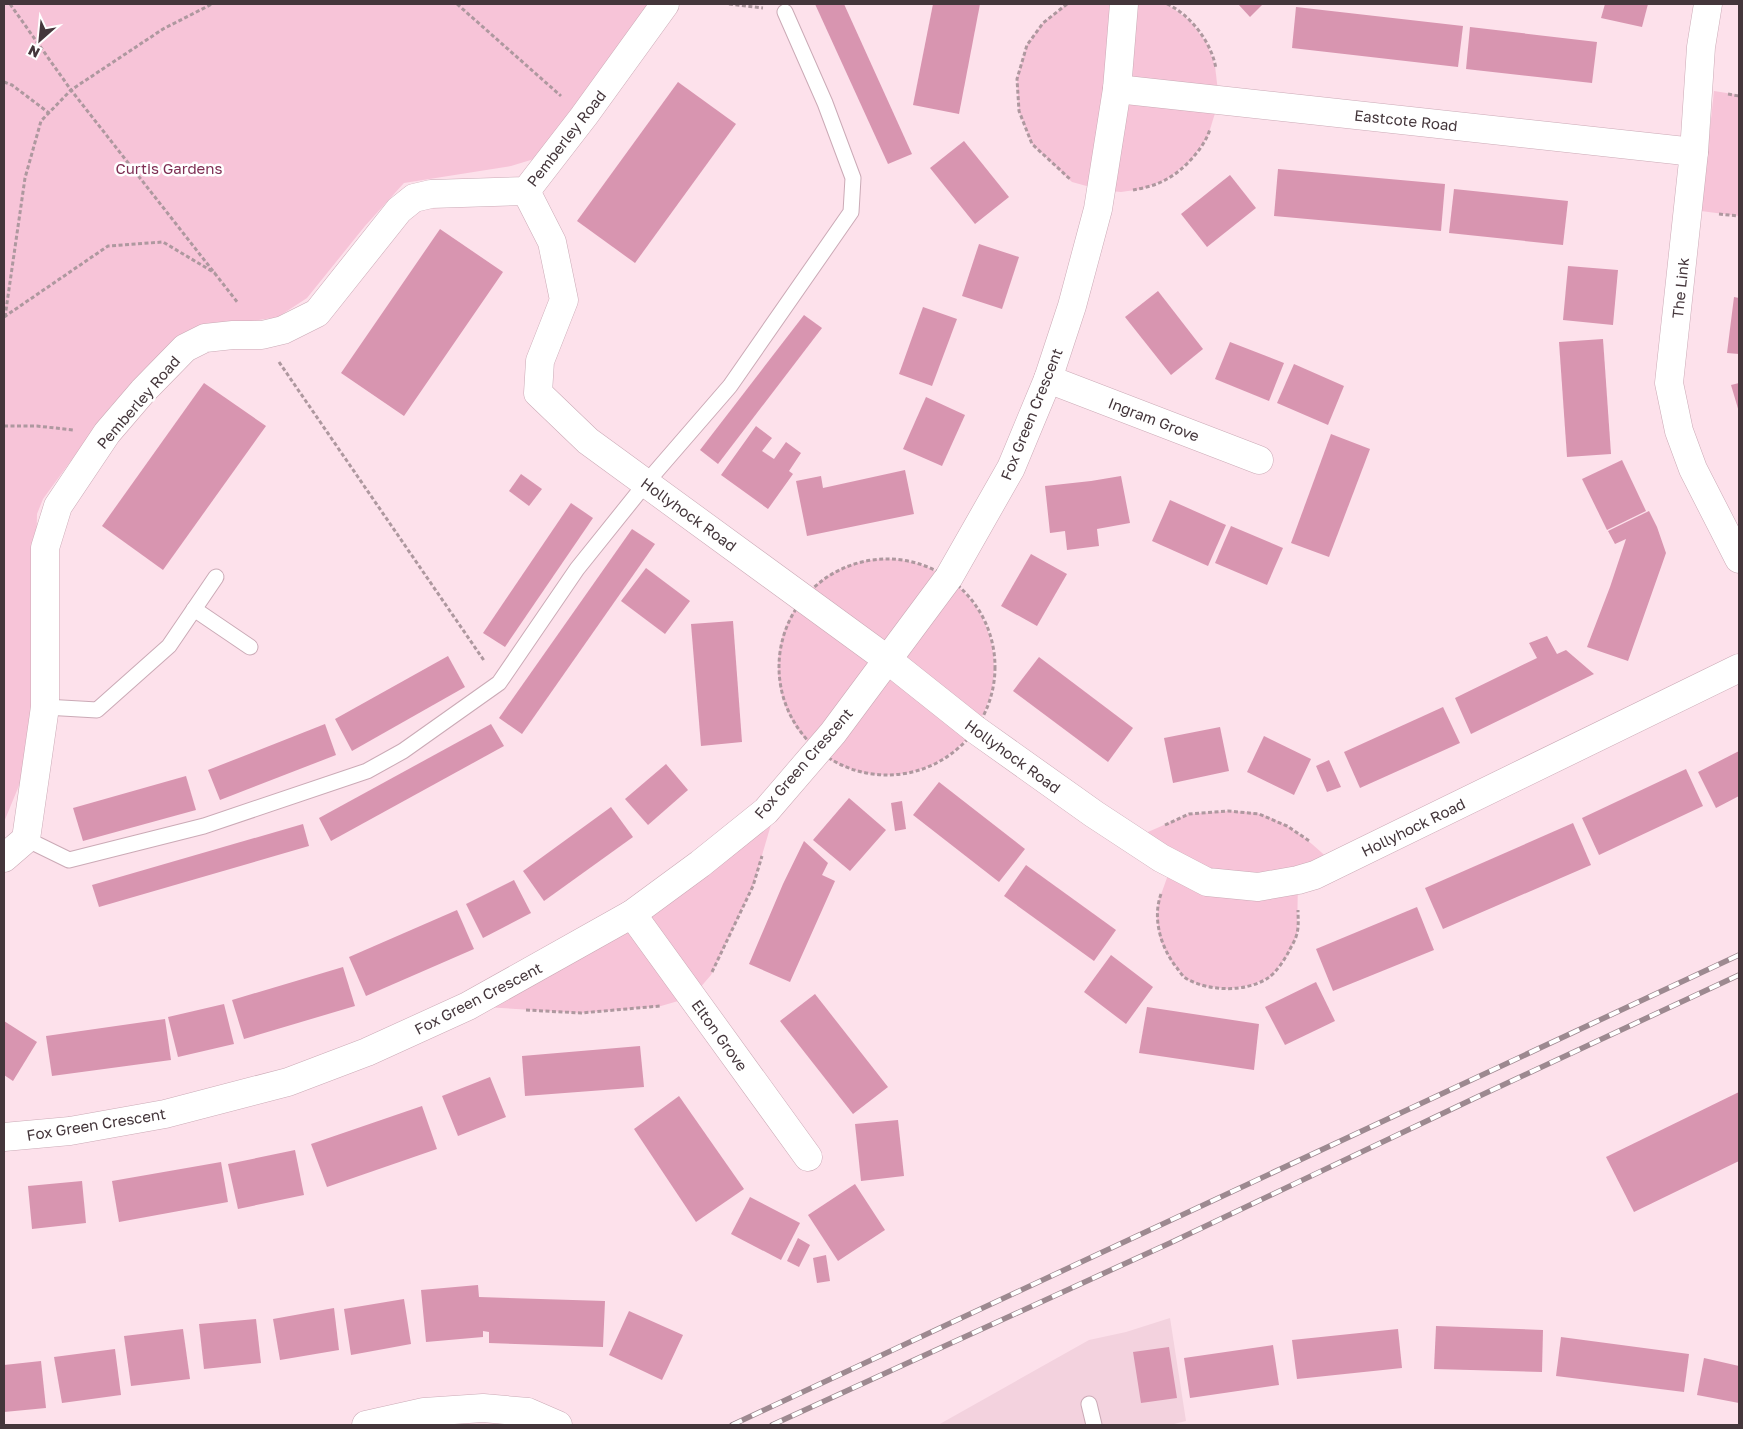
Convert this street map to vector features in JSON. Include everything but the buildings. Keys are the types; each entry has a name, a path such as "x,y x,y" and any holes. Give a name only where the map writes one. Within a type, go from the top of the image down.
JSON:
{"street":[{"name":"Pemberley Road","path":"26,839 45,707 45,548 58,506 107,434 143,391 185,348 205,338 234,335 262,336 283,330 317,313 399,210 414,198 431,194 526,190 584,116 665,4"},
{"name":"Fox Green Crescent","path":"4,1137 70,1131 165,1114 288,1082 367,1052 454,1013 632,914 700,864 766,811 833,733 888,660 960,559 1012,468 1048,379 1072,306 1098,208 1117,89 1124,4"},
{"name":"The Link","path":"1708,4 1701,47 1694,152 1669,383 1679,431 1693,469 1739,560"},
{"name":"Eastcote Road","path":"1117,89 1694,152"},
{"name":"Hollyhock Road","path":"526,190 552,242 564,300 540,361 538,393 588,441 888,660 976,730 1132,839 1172,864 1208,882 1258,887 1298,880 1315,874 1739,668"},
{"name":"Ingram Grove","path":"1048,379 1259,460"},
{"path":"4,858 26,839"},
{"name":"Elton Grove","path":"632,914 808,1156"},
{"path":"366,1425 424,1412 483,1408 528,1412 558,1425"}],"lane":[{"path":"26,839 69,860 204,826 367,771 403,751 499,683 576,569 646,483 730,386 851,212 853,178 825,103 785,12"},
{"path":"45,707 97,710 169,646 216,577"},
{"path":"194,609 250,647"},
{"path":"1089,1404 1094,1425"}],"path":[{"path":"4,317 25,178 42,121 79,84 163,29 212,4"},
{"path":"457,4 584,116"},
{"path":"729,4 785,12"},
{"path":"1167,4 1190,21 1207,44 1215,66 1219,100"},
{"path":"4,82 12,85 49,113"},
{"path":"4,317 108,246 163,242 217,274"},
{"path":"4,426 37,426 107,434"},
{"path":"1132,839 1189,814 1228,811 1259,814 1287,826 1313,843 1335,865"},
{"path":"1172,864 1158,900 1157,917 1160,940 1171,961 1186,979 1203,986 1228,989 1251,985 1270,977 1287,956 1297,935 1298,880"}],"shaded area":[{"path":"1170,1318 1186,1421 1170,1425 938,1425 1089,1340 1126,1332"}],"green space":[{"name":"Curtis Gardens","path":"4,4 652,4 534,159 511,166 404,183 365,226 307,298 278,317 193,330 111,406 43,499 37,514 32,754 4,822"},
{"path":"1067,4 1167,4 1190,21 1207,44 1215,66 1219,100 1208,136 1191,160 1167,179 1142,189 1121,192 1101,190 1072,182 1032,144 1019,111 1017,79 1027,45 1043,23"},
{"path":"1714,91 1739,95 1739,216 1701,211"},
{"path":"875,559 897,559 917,563 937,571 963,590 982,616 990,636 994,667 990,698 982,718 963,744 937,763 917,771 897,775 875,775 855,771 835,763 817,751 802,736 790,718 782,698 778,678 778,656 782,636 790,616 802,598 817,583 835,571 855,563"},
{"path":"780,794 753,886 711,975 692,997 661,1006 581,1013 468,1006 521,977"},
{"path":"1228,811 1256,813 1281,823 1310,842 1335,865 1298,880 1297,935 1287,956 1270,977 1251,985 1228,989 1203,986 1186,979 1171,961 1160,940 1157,917 1159,900 1172,864 1132,839 1189,814"}],"railway":[{"path":"732,1425 1739,955"},
{"path":"772,1425 1170,1243 1739,975"}]}
